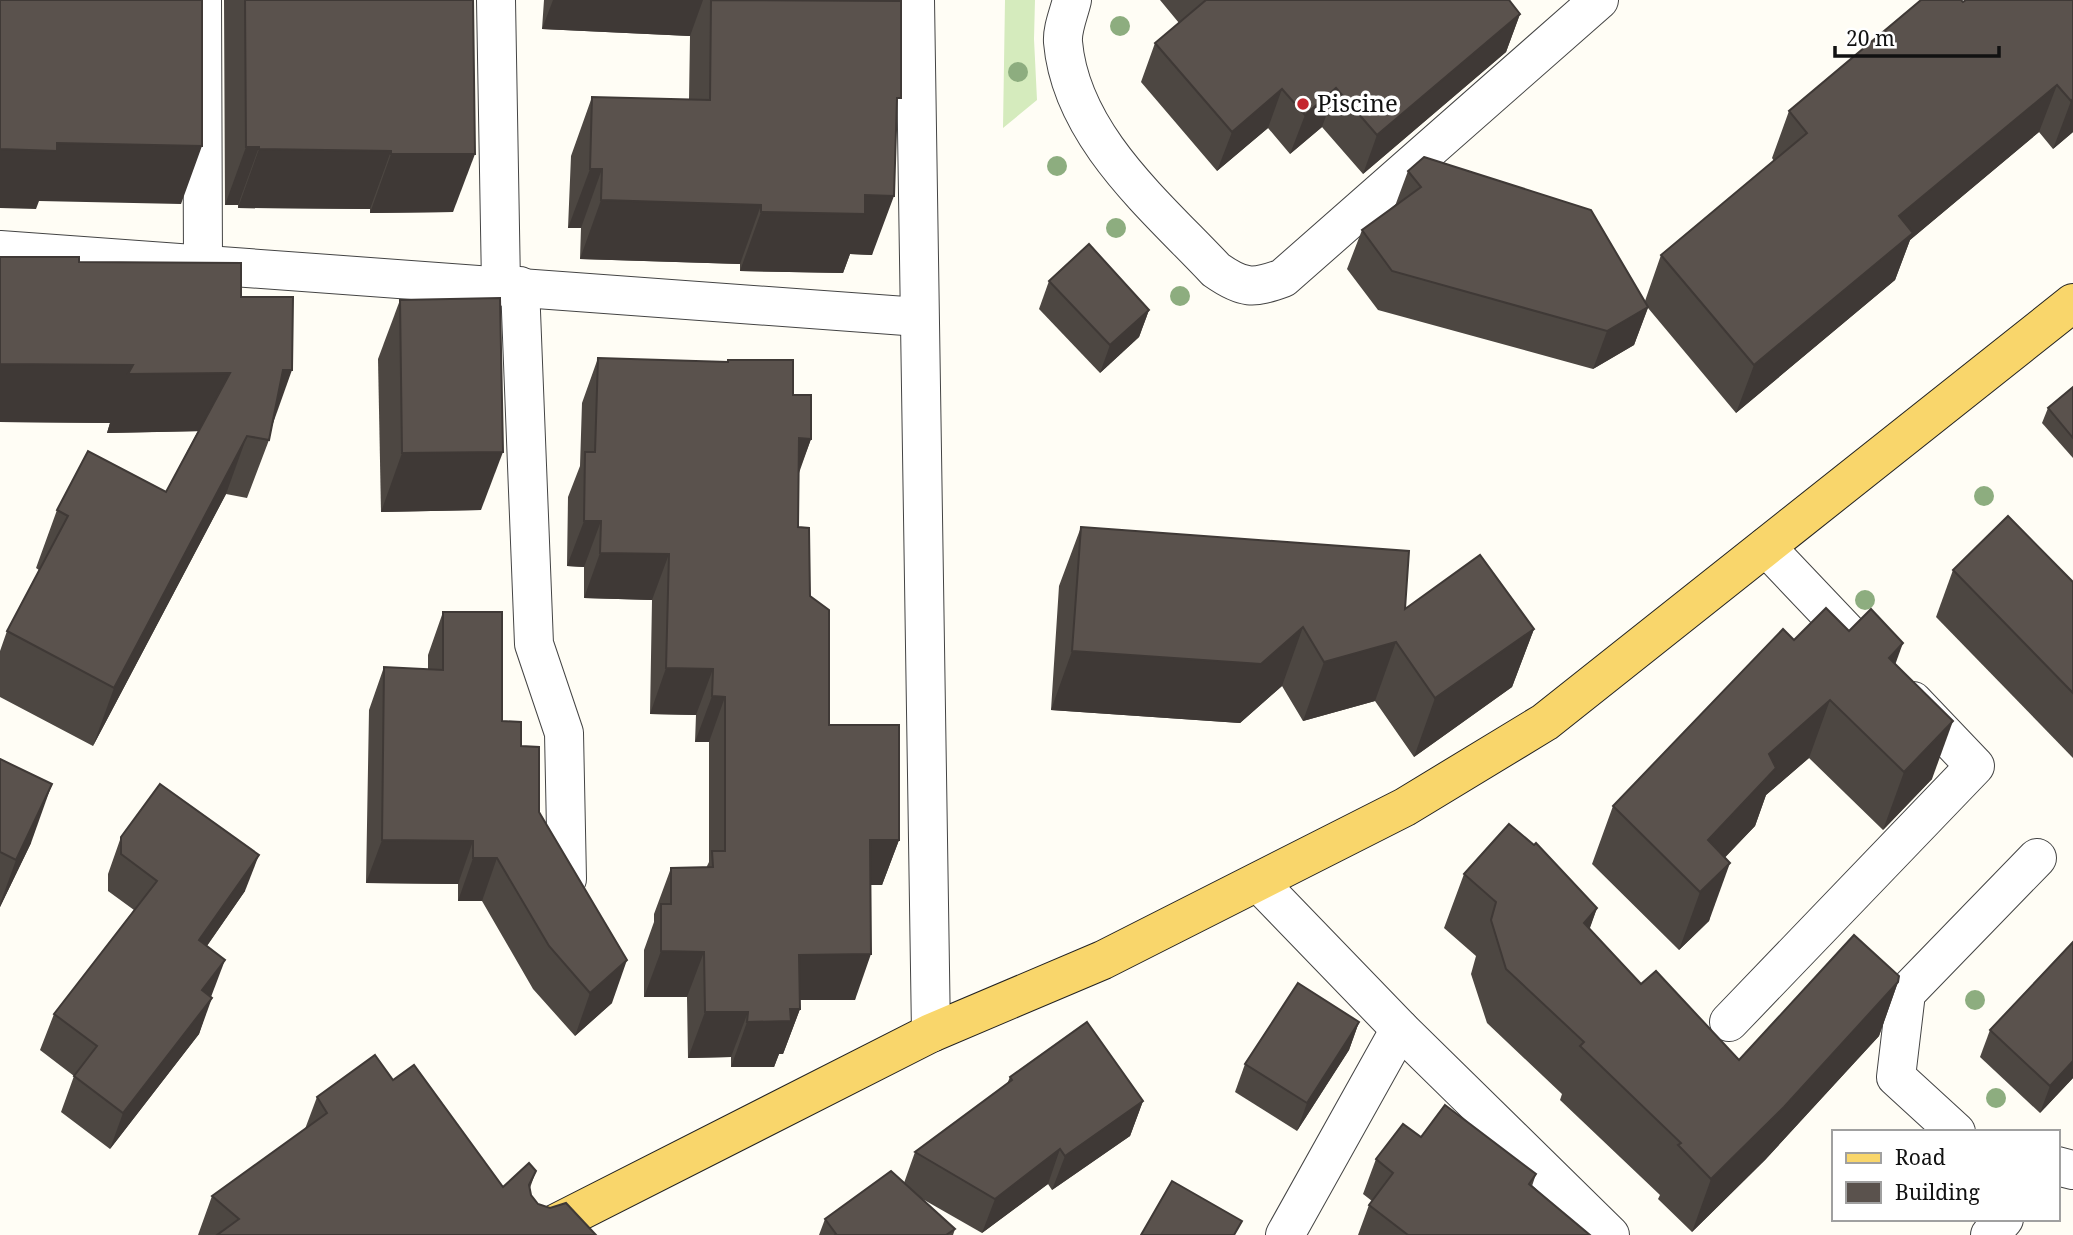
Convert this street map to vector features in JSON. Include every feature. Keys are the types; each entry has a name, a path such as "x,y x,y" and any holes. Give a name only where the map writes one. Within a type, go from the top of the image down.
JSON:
{"main road":[{"path":"533,1235 931,1033 1103,960 1405,807 1545,722 2073,303"}],"street":[{"path":"202,0 202,264"},
{"path":"496,0 510,285 534,643 564,733 567,879"},
{"path":"915,0 931,1033"},
{"path":"1072,0 1063,40 1074,94 1108,154 1216,270 1233,282 1259,287 1283,278 1599,0"},
{"path":"0,250 510,285 919,317"},
{"path":"1729,1021 1975,766 1766,547"},
{"path":"1954,1130 1896,1077 1906,993 2037,858"},
{"path":"1258,883 1400,1029 1610,1235"},
{"path":"1285,1235 1400,1029"},
{"path":"1990,1235 2002,1221"}],"green space":[{"path":"1005,0 1035,0 1037,100 1003,128"}],"building":[{"path":"0,0 202,0 202,146 57,143 57,151 0,149"},
{"path":"245,0 473,0 475,154 391,154 391,151 246,147"},
{"path":"711,0 901,1 901,98 897,98 894,196 865,195 865,214 761,212 761,205 601,200 602,169 590,169 592,97 710,100"},
{"name":"Piscine","path":"1206,0 1509,0 1520,14 1377,135 1336,88 1305,115 1282,89 1232,132 1155,43"},
{"path":"1921,0 2073,0 2073,99 2071,101 2057,85 1899,216 1913,233 1754,365 1661,255 1807,133 1789,111"},
{"path":"1424,157 1591,210 1648,307 1607,331 1392,271 1362,230 1421,187 1408,171"},
{"path":"1089,244 1149,310 1110,345 1049,281"},
{"path":"0,257 79,257 79,262 241,263 241,297 293,297 292,370 283,370 269,440 247,436 114,688 7,631 68,516 57,510 88,451 166,492 230,373 128,374 133,365 0,364"},
{"path":"500,298 503,452 402,453 400,300"},
{"path":"598,358 728,362 793,360 793,395 811,395 811,439 799,438 798,527 809,528 810,596 829,610 829,725 899,725 899,840 870,840 871,954 799,955 800,1009 790,1009 791,1021 747,1022 748,1012 705,1012 704,952 661,951 661,904 671,904 671,868 713,867 712,851 725,851 725,697 712,696 713,669 666,668 669,554 600,553 601,521 584,521 585,452 595,452"},
{"path":"2073,387 2073,438 2048,408"},
{"path":"2008,516 2073,582 2073,693 1953,570"},
{"path":"1081,527 1409,551 1405,609 1480,555 1534,629 1435,698 1396,642 1324,662 1303,627 1261,664 1072,651"},
{"path":"1826,608 1849,631 1871,609 1903,643 1889,658 1953,721 1904,772 1830,700 1769,754 1776,768 1708,840 1730,863 1700,892 1613,806 1783,629 1794,640"},
{"path":"443,612 502,612 502,721 521,722 521,746 539,747 539,812 627,960 590,993 549,946 497,858 473,858 473,841 382,840 384,667 443,670"},
{"path":"0,759 52,784 16,860 0,852"},
{"path":"160,784 259,855 199,940 225,960 202,990 212,998 123,1113 74,1076 97,1046 54,1014 157,881 121,854 121,837"},
{"path":"1509,824 1534,845 1536,843 1597,908 1584,923 1641,984 1656,971 1739,1060 1854,935 1899,976 1898,982 1784,1107 1711,1179 1678,1145 1681,1143 1580,1046 1584,1042 1506,969 1491,920 1496,902 1464,874"},
{"path":"2073,942 2073,1061 2050,1086 1990,1030"},
{"path":"1298,983 1359,1022 1307,1103 1245,1064"},
{"path":"1087,1022 1143,1101 1065,1156 1060,1149 995,1199 915,1152 1012,1080 1010,1077"},
{"path":"375,1055 393,1080 414,1065 503,1187 529,1163 536,1171 529,1185 531,1195 538,1204 550,1208 566,1203 596,1235 217,1235 239,1219 212,1196 327,1113 317,1097"},
{"path":"1445,1105 1536,1174 1529,1184 1590,1235 1408,1235 1369,1205 1393,1173 1376,1159 1403,1124 1421,1137"},
{"path":"891,1171 955,1229 946,1235 835,1235 825,1219"},
{"path":"1172,1181 1242,1221 1234,1235 1141,1235"}],"place":[{"name":"Piscine","path":"1303,104"}]}
